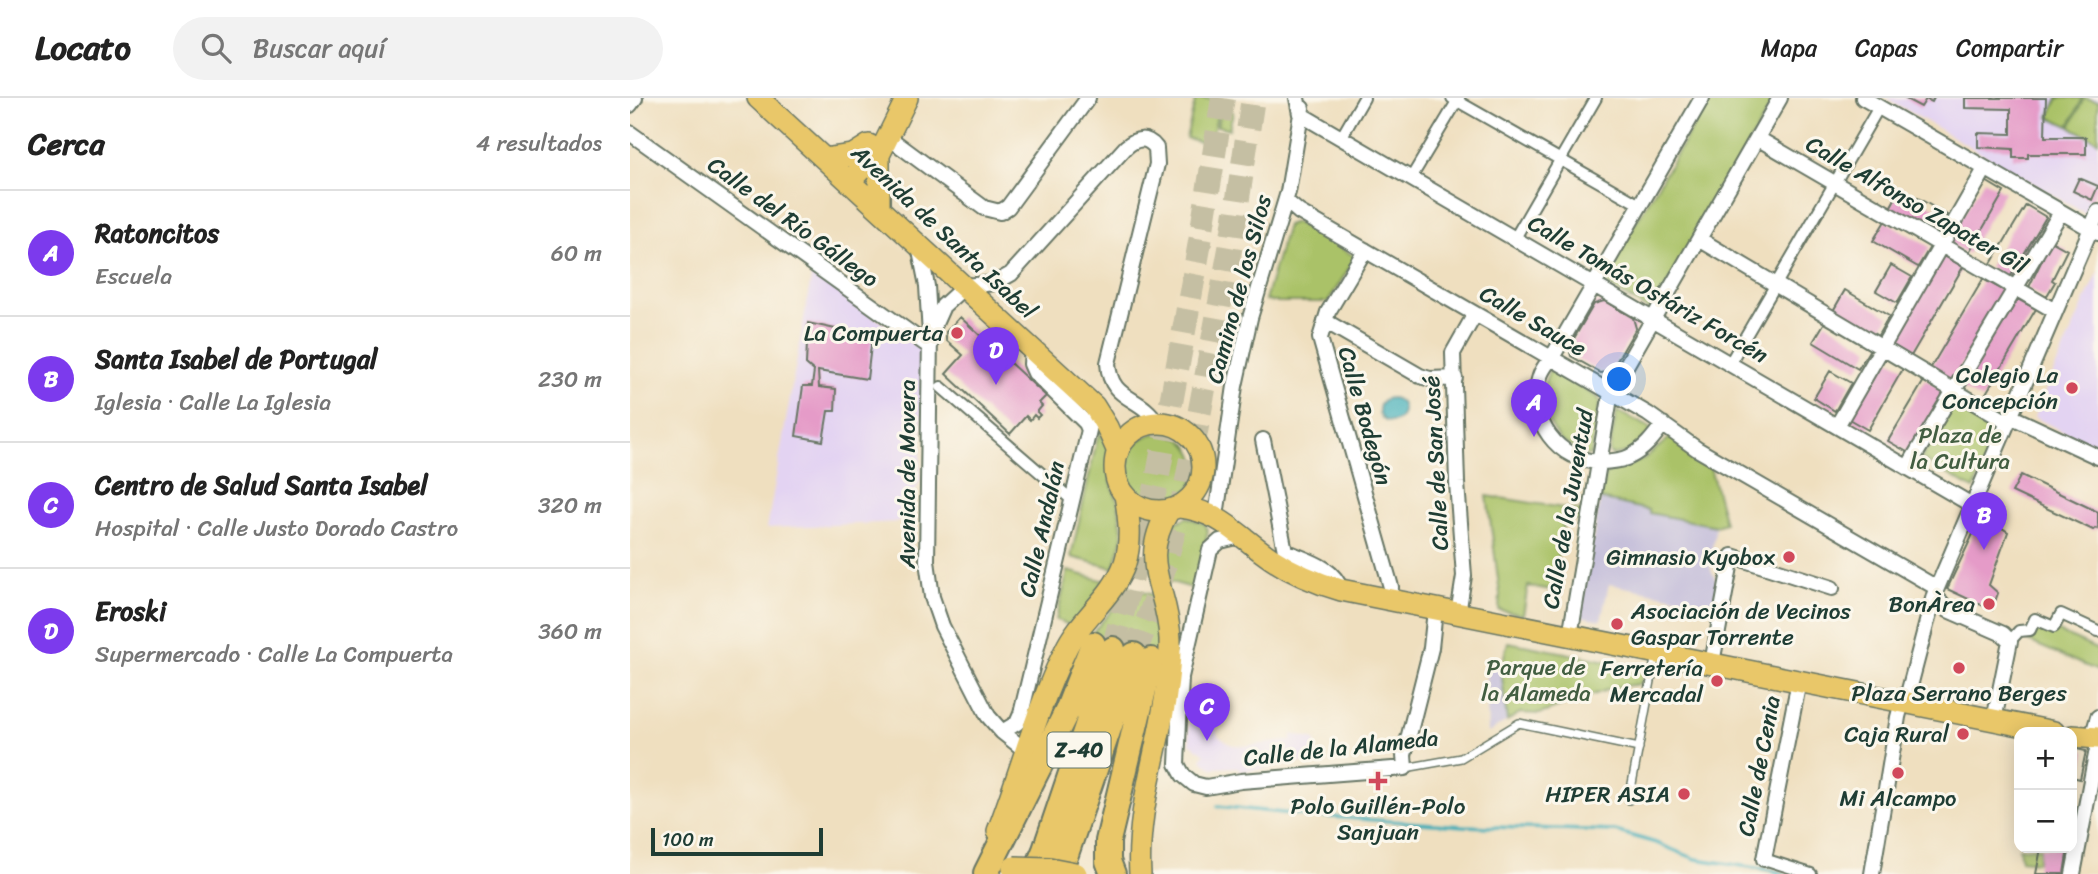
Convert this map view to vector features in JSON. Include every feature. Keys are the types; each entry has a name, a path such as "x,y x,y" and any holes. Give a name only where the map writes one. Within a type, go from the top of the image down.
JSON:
{"highway":[{"name":"Z-40","path":"1024,871 1045,850 1123,652"},
{"name":"Z-40","path":"1057,874 1066,854 1123,652"},
{"path":"982,873 1067,712 1123,652"},
{"path":"1113,874 1108,861 1108,841 1123,652"},
{"path":"1024,871 1049,869 1075,874"}],"main road":[{"name":"Avenida de Santa Isabel","path":"758,98 1094,407 1118,452"},
{"path":"879,208 875,151 892,98"},
{"path":"850,181 875,151 907,98"},
{"path":"825,159 875,151"},
{"name":"Avenida de Santa Isabel","path":"1094,407 1147,426"},
{"path":"982,873 1065,649 1081,624 1120,577 1126,560 1129,519 1125,495 1116,479 1115,461 1118,452 1123,441 1147,426 1174,425 1195,440 1204,464 1201,481 1193,496 1174,508 1158,530 1153,556 1168,621 1170,648 1142,831 1140,874"},
{"path":"1201,481 1216,516"},
{"path":"1125,495 1145,509 1194,508 1216,516 1241,536 1282,557 1308,578 1341,590 2029,727"}],"street":[{"path":"630,105 635,98"},
{"path":"875,151 984,208 1000,212 1007,207 1088,98"},
{"name":"Camino de los Silos","path":"1297,98 1300,114"},
{"name":"Camino de los Silos","path":"1216,516 1234,386 1250,318 1286,201 1305,98"},
{"path":"1341,138 1364,98"},
{"path":"1515,238 1595,98"},
{"name":"Calle de la Juventud","path":"1570,636 1611,392 1780,98"},
{"path":"1863,98 2094,231"},
{"path":"1411,178 1456,99 1640,205"},
{"path":"1664,424 1650,442 1634,454 1619,460 1583,460 1567,453 1553,440 1542,424 1537,399 1538,386 1542,371 1640,205 1697,100"},
{"path":"1730,363 1879,107"},
{"name":"Calle Tomás Ostáriz Forcén","path":"1300,114 1972,505"},
{"name":"Calle del Río Gállego","path":"630,133 930,341"},
{"name":"Calle Alfonso Zapater Gil","path":"1757,138 2055,312"},
{"path":"965,286 995,283 1011,274 1131,142 1142,139 1153,143 1157,164 1108,363 1110,379 1118,391 1147,408 1147,426"},
{"path":"1837,426 1985,169"},
{"name":"Calle Sauce","path":"1286,201 1299,212 1611,392 1664,424 1697,449 1936,592"},
{"path":"1908,467 2060,212"},
{"path":"1872,874 1902,702 1908,694 1936,592 2008,419 2094,231 2098,212"},
{"path":"1699,239 1954,391 2008,419 2098,457"},
{"name":"Avenida de Movera","path":"919,244 927,286 930,341 927,561 932,597 942,626 992,722 1026,751"},
{"name":"Calle Bodegón","path":"1364,250 1325,321 1320,340 1391,587 1390,601"},
{"name":"Avenida de Movera","path":"930,341 943,306 965,286"},
{"name":"Calle de San José","path":"1458,614 1464,576 1457,483 1454,349 1475,314"},
{"path":"1325,321 1420,376 1430,379 1455,378"},
{"name":"Calle Andalán","path":"1002,732 1017,723 1021,714 1089,427 1035,373 1031,364 1032,349"},
{"path":"941,387 1072,500"},
{"path":"1263,440 1282,557"},
{"name":"Calle de la Alameda","path":"1241,536 1220,541 1210,550 1181,677 1176,759 1178,768 1194,784 1206,787 1241,781 1405,768"},
{"path":"1712,663 1732,556 1832,588"},
{"path":"1936,592 1948,610"},
{"path":"1405,768 1404,755 1430,648 1435,610"},
{"path":"1929,613 1948,610 2003,634 2010,641"},
{"path":"1994,720 2010,641 2019,631 2030,630 2035,619 2054,627 2061,614 2098,631"},
{"name":"Calle de Cenia","path":"1764,859 1799,681"},
{"path":"2073,874 2092,809 2092,735"},
{"path":"1764,859 1811,874"}],"lane":[{"path":"1629,800 1657,653"},
{"name":"Calle de la Alameda","path":"1405,768 1461,758 1518,723 1639,748"}],"shaded area":[{"path":"1886,98 2098,98 2098,187 2086,214"},
{"name":"Colegio La Concepción","path":"2098,271 2098,449 2034,417"},
{"path":"812,273 924,352 920,481 899,522 767,528"},
{"path":"1600,499 1649,510 1649,513 1716,526 1709,565 1719,587 1716,605 1609,584 1601,620 1580,616"},
{"path":"1486,666 1501,667 1507,721 1488,733"},
{"path":"1193,711 1217,723 1218,736 1232,745 1247,746 1292,740 1292,734 1315,740 1318,760 1240,772 1238,767 1212,768 1201,759 1205,754 1190,743 1189,727"}],"green space":[{"path":"1196,98 1221,100 1210,144 1186,138"},
{"path":"1710,98 1775,98 1652,312 1601,281"},
{"path":"2058,98 2083,98 2069,126 2049,117"},
{"path":"2084,98 2098,101 2098,141 2070,127"},
{"path":"1221,110 1233,112 1229,129 1217,126"},
{"path":"1295,222 1356,257 1328,302 1265,300 1287,225"},
{"path":"1549,371 1600,401 1591,455 1586,455 1560,440 1544,414 1542,391"},
{"name":"Plaza de la Cultura","path":"1957,398 2001,424 1974,489 1921,459"},
{"path":"1617,411 1649,427 1651,432 1628,452 1611,455 1609,452"},
{"path":"1099,431 1109,449 1111,482 1118,502 1123,537 1114,568 1071,557"},
{"path":"1154,433 1168,433 1181,439 1190,448 1196,468 1194,481 1186,493 1168,503 1154,503 1141,497 1132,488 1126,475 1126,461 1132,448 1141,439"},
{"path":"1671,437 1709,463 1725,523 1716,526 1649,513 1649,510 1600,499 1605,474 1642,460"},
{"path":"1487,496 1583,511 1581,521 1564,519 1552,590 1528,586 1523,615 1499,610 1500,594"},
{"path":"1187,517 1205,524 1208,531 1196,589 1167,581 1163,557 1171,525"},
{"path":"1068,571 1109,582 1072,626 1056,620"},
{"path":"1127,587 1153,595 1161,638 1159,662 1085,641 1114,608"},
{"path":"2037,622 2098,650 2098,671 2028,641"},
{"name":"Parque de la Alameda","path":"1508,642 1644,668 1641,684 1615,687 1540,714 1520,713 1507,721 1501,667"},
{"path":"2020,853 2040,853 2038,862 2021,860"}],"water":[{"path":"1391,398 1399,402 1403,410 1399,418 1391,422 1383,418 1379,410 1383,402"}],"building":[{"path":"1904,98 1934,98 1932,102 1926,99 1921,107"},
{"path":"1965,98 2046,98 2045,137 2086,137 2086,154 2028,154 2028,158 2013,158 2013,149 1978,147 1978,133 2011,134 2011,109 1965,108"},
{"path":"2079,178 2098,186 2092,200 2073,191"},
{"path":"1984,180 2004,192 1968,254 1947,242"},
{"path":"1901,188 1947,215 1935,235 1890,208"},
{"path":"2026,205 2046,217 2009,279 1989,267"},
{"path":"1885,221 1930,247 1918,267 1873,241"},
{"path":"2049,240 2067,250 2052,280 2055,282 2045,299 2028,289 2043,258 2039,256"},
{"path":"1941,254 1963,267 1911,356 1889,343"},
{"path":"1891,265 1912,277 1897,303 1876,291"},
{"path":"1983,279 2005,291 1952,381 1930,369"},
{"path":"1845,290 1889,316 1877,337 1833,311"},
{"path":"2014,297 2036,309 1982,400 1961,388"},
{"path":"1604,301 1633,318 1636,328 1611,371 1601,373 1571,356 1569,347 1594,304"},
{"path":"960,317 1046,396 1039,403 1042,406 1037,412 1040,415 1037,418 1034,415 1030,420 1026,416 1010,434 946,374 963,355 946,340 946,332"},
{"path":"1825,322 1870,349 1858,369 1813,342"},
{"path":"808,323 872,337 867,379 818,371 819,387 836,389 835,411 828,411 823,441 796,436 803,386 812,386 814,371 806,364"},
{"path":"1884,356 1904,367 1868,430 1847,418"},
{"path":"1830,371 1851,383 1835,411 1814,398"},
{"path":"1925,379 1945,391 1909,453 1888,441"},
{"path":"2021,475 2098,512 2098,529 2093,530 2012,492"},
{"path":"1982,515 2008,532 1989,585 1998,593 1992,610 1947,589"},
{"path":"2077,749 2086,751 2080,779 2077,778"},
{"path":"2040,853 2067,853 2064,874 2036,874"}],"waterway":[{"path":"1218,806 1301,815 1464,826 1615,831 1696,859 1784,874"}],"tunnel":[{"path":"1113,649 1156,486 1223,98"},
{"path":"1134,655 1155,601 1185,491 1232,238 1253,98"}],"place":[{"name":"La Compuerta","path":"957,333"},
{"name":"Eroski","path":"996,385"},
{"name":"Colegio La Concepción","path":"2072,388"},
{"name":"Ratoncitos","path":"1534,437"},
{"name":"Santa Isabel de Portugal","path":"1984,550"},
{"name":"Gimnasio Kyobox","path":"1789,557"},
{"name":"BonÀrea","path":"1989,604"},
{"name":"Asociación de Vecinos Gaspar Torrente","path":"1617,624"},
{"name":"Plaza Serrano Berges","path":"1959,668"},
{"name":"Ferretería Mercadal","path":"1717,681"},
{"name":"Caja Rural","path":"1963,734"},
{"name":"Centro de Salud Santa Isabel","path":"1207,741"},
{"name":"Mi Alcampo","path":"1898,773"},
{"name":"Polo Guillén-Polo Sanjuan","path":"1378,781"},
{"name":"HIPER ASIA","path":"1684,794"}]}
